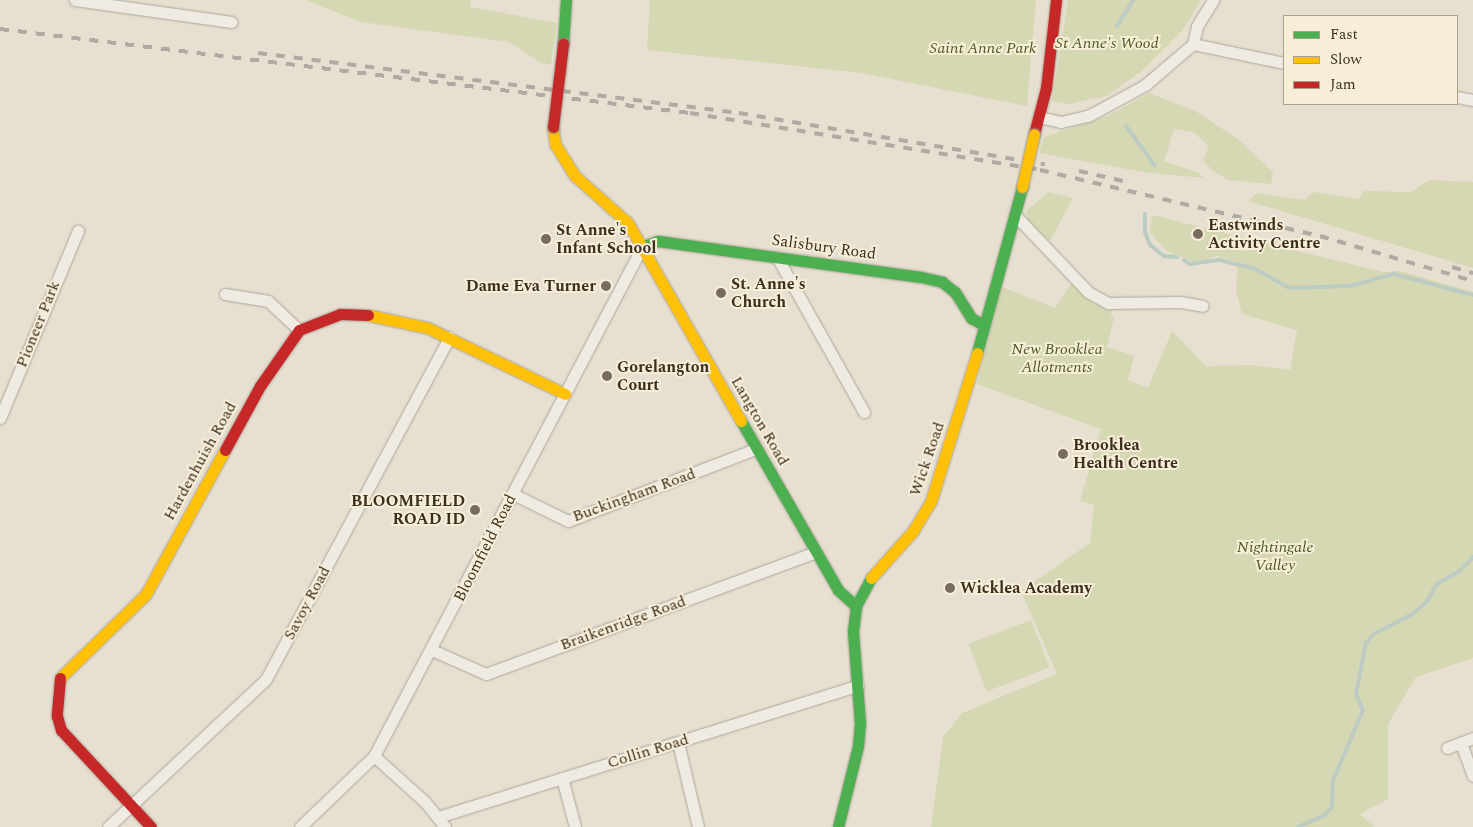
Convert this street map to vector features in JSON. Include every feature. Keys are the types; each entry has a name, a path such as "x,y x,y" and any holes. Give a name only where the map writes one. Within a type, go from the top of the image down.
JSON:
{"street":[{"path":"76,0 123,3 231,22"},
{"name":"Langton Road","path":"566,0 563,44 553,126 555,144 575,176 615,208 628,223 815,552 838,590 856,606"},
{"name":"Wick Road","path":"838,827 858,746 858,685 854,631 856,606 866,584 913,531 931,501 984,325 1022,186 1046,88 1056,0"},
{"path":"1039,117 1061,122 1088,116 1145,85 1193,44 1197,26 1212,0"},
{"path":"1193,44 1283,63"},
{"path":"1458,97 1473,100"},
{"path":"1014,215 1088,292 1108,303 1175,302 1203,306"},
{"name":"Pioneer Park","path":"0,418 78,231"},
{"name":"Salisbury Road","path":"642,247 658,240 942,282 956,292 971,318 984,325"},
{"name":"Bloomfield Road","path":"300,827 374,756 432,650 642,247"},
{"path":"777,257 864,412"},
{"path":"225,294 268,301 299,330"},
{"name":"Hardenhuish Road","path":"151,827 61,730 58,716 58,680 146,594 260,386 299,330 323,318 355,314 382,316 449,337 565,394"},
{"name":"Savoy Road","path":"108,827 266,679 449,337"},
{"name":"Buckingham Road","path":"513,494 568,521 756,449"},
{"name":"Braikenridge Road","path":"432,650 486,674 815,552"},
{"name":"Collin Road","path":"438,817 858,685"},
{"path":"1447,748 1473,738"},
{"path":"678,742 698,827"},
{"path":"1461,743 1473,776"},
{"path":"374,756 438,817 445,827"},
{"path":"562,778 575,827"}],"green space":[{"path":"305,0 470,0 470,7 557,23 551,65 541,63 509,42 361,22"},
{"name":"Saint Anne Park","path":"650,0 1036,0 1027,106 861,73 647,50"},
{"name":"St Anne's Wood","path":"1068,0 1201,0 1182,31 1142,71 1106,96 1068,104 1052,101"},
{"path":"1149,93 1197,112 1239,140 1273,172 1271,184 1228,180 1212,170 1203,160 1209,146 1193,132 1174,129 1164,161 1199,173 1204,178 1143,172 1039,153 1044,137 1108,116"},
{"path":"1429,180 1473,182 1473,268 1248,201 1257,193 1304,200 1314,192 1359,199 1364,191 1411,192"},
{"path":"1049,192 1073,198 1050,241 1028,220 1026,211"},
{"name":"Nightingale Valley","path":"1152,215 1383,272 1401,271 1473,292 1473,658 1416,677 1388,724 1388,799 1360,814 1374,827 931,827 943,737 962,713 1057,674 1021,591 1090,543 1094,505 1080,501 1101,429 977,384 1002,287 1055,308 1072,283 1095,304 1112,310 1111,316 1114,317 1107,347 1134,356 1128,380 1148,388 1172,331 1206,366 1252,365 1290,370 1297,330 1242,314 1236,290 1238,262 1216,256 1196,263 1167,251 1150,233"},
{"path":"1031,620 1049,668 987,692 968,644"}],"waterway":[{"path":"1117,26 1133,0"},
{"path":"1126,126 1155,166"},
{"path":"1145,214 1145,232 1150,245 1164,256 1177,257"},
{"path":"1184,260 1190,264 1220,260 1255,269 1289,288 1350,286 1394,274 1473,295"},
{"path":"1298,827 1325,815 1332,807 1333,781 1363,710 1356,694 1366,643 1374,634 1411,615 1426,603 1437,584 1461,570 1473,557"}],"railway":[{"path":"0,29 690,113 1040,170 1320,236 1473,281"},
{"path":"258,53 739,113 1045,164"},
{"path":"1079,171 1123,181"},
{"path":"1452,267 1473,273"}],"traffic: fast":[{"path":"563,44 566,0"},
{"path":"977,353 1022,187"},
{"path":"642,247 658,241 921,277 942,282 955,292 971,318 984,325"},
{"path":"741,421 838,590 856,606"},
{"path":"838,827 858,746 860,723 853,631 856,606 871,578"}],"traffic: slow":[{"path":"553,127 555,144 575,176 628,223 741,421"},
{"path":"1022,187 1034,134"},
{"path":"368,315 428,328 565,394"},
{"path":"871,578 913,531 931,501 977,353"},
{"path":"60,678 146,594 225,450"}],"traffic: jam":[{"path":"1034,134 1046,88 1056,0"},
{"path":"553,127 563,44"},
{"path":"225,450 260,386 299,330 340,314 368,315"},
{"path":"60,678 57,716 61,730 151,827"}],"place":[{"name":"Eastwinds Activity Centre","path":"1198,234"},
{"name":"St Anne's Infant School","path":"546,239"},
{"name":"Dame Eva Turner","path":"606,286"},
{"name":"St. Anne's Church","path":"721,293"},
{"name":"Gorelangton Court","path":"607,376"},
{"name":"Brooklea Health Centre","path":"1063,454"},
{"name":"BLOOMFIELD ROAD ID","path":"475,510"},
{"name":"Wicklea Academy","path":"950,588"}],"park label":[{"name":"New Brooklea Allotments","path":"1057,358"}]}
